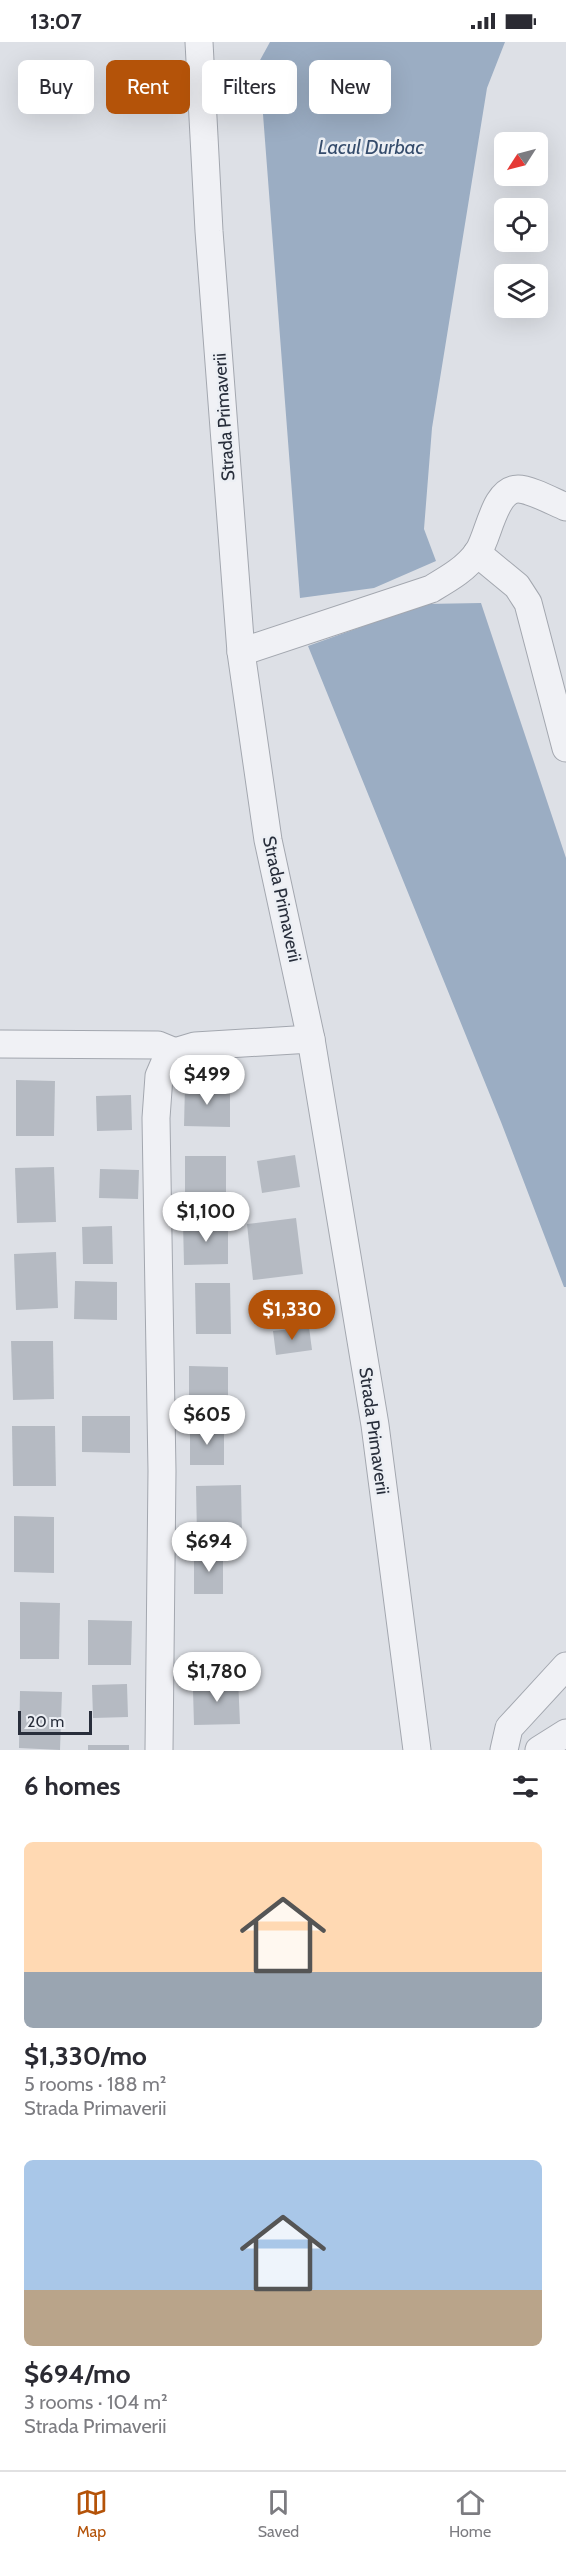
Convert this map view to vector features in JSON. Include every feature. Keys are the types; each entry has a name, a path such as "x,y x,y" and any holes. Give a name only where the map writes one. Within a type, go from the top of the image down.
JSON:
{"street":[{"name":"Strada Primaverii","path":"199,42 209,231 241,652 268,840 311,1039 375,1425 417,1750"},
{"path":"241,652 431,589 457,574 477,553 487,537 494,511 510,491 519,488 566,507"},
{"path":"477,553 516,586 528,603 566,747"},
{"path":"159,1750 162,1471 156,1118 159,1076 165,1062 175,1052 195,1046 311,1039"},
{"path":"0,1044 158,1045 175,1052"},
{"path":"504,1750 509,1728 566,1666"},
{"path":"538,1750 566,1733"}],"water":[{"name":"Lacul Durbac","path":"270,42 505,42 487,88 432,428 424,529 436,561 374,588 300,598 263,114 297,114 297,60 260,60"},
{"path":"481,603 566,858 566,1287 564,1287 501,1122 308,646 425,604"}],"building":[{"path":"16,1080 55,1081 54,1136 16,1136"},
{"path":"185,1085 230,1085 230,1127 184,1126"},
{"path":"131,1095 132,1130 97,1131 96,1096"},
{"path":"295,1155 300,1187 262,1193 257,1161"},
{"path":"185,1156 226,1156 226,1199 185,1199"},
{"path":"54,1167 56,1222 17,1223 15,1168"},
{"path":"100,1169 139,1170 138,1199 99,1198"},
{"path":"296,1218 303,1274 253,1280 247,1224"},
{"path":"183,1222 228,1222 228,1264 184,1265"},
{"path":"112,1226 113,1264 83,1264 82,1227"},
{"path":"56,1252 58,1308 16,1310 14,1254"},
{"path":"75,1281 117,1282 117,1320 74,1319"},
{"path":"195,1283 230,1283 231,1334 196,1334"},
{"path":"309,1327 312,1350 276,1355 273,1331"},
{"path":"11,1341 53,1341 54,1399 13,1400"},
{"path":"189,1366 228,1367 228,1402 189,1402"},
{"path":"82,1416 130,1416 130,1453 82,1452"},
{"path":"12,1426 55,1426 56,1486 13,1486"},
{"path":"190,1427 224,1427 224,1465 190,1465"},
{"path":"241,1485 242,1536 197,1536 196,1486"},
{"path":"14,1516 54,1517 54,1573 14,1572"},
{"path":"194,1551 223,1551 223,1594 194,1594"},
{"path":"20,1602 60,1603 59,1659 20,1659"},
{"path":"88,1620 132,1621 131,1665 88,1665"},
{"path":"238,1678 240,1724 194,1725 193,1690 203,1690 202,1679"},
{"path":"127,1684 128,1717 93,1718 92,1685"},
{"path":"20,1691 62,1692 60,1750 19,1748"},
{"path":"88,1745 129,1745 129,1750 88,1750"}]}
